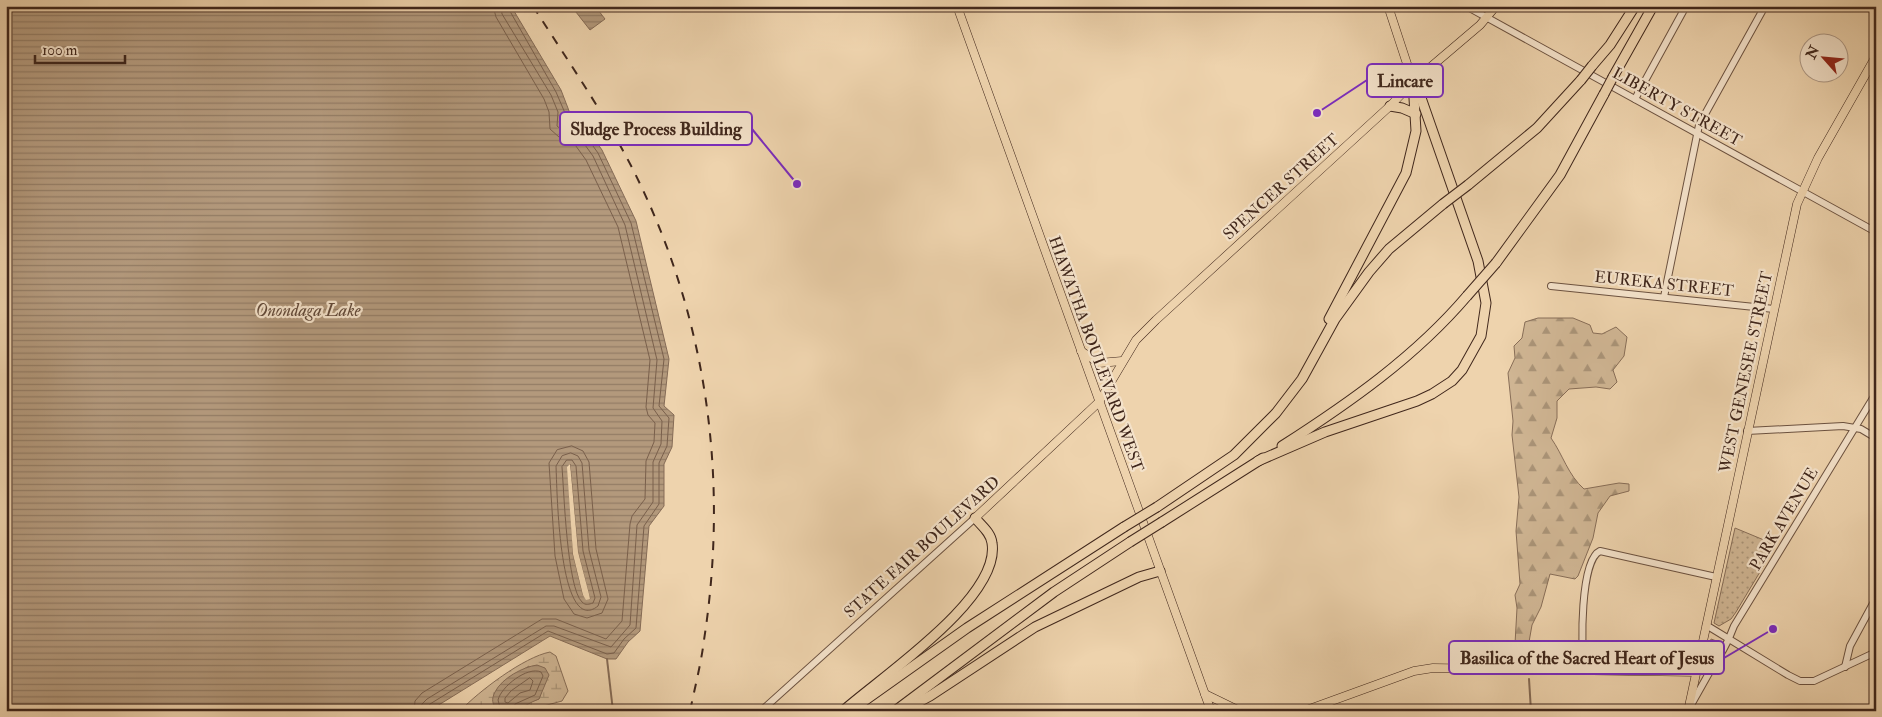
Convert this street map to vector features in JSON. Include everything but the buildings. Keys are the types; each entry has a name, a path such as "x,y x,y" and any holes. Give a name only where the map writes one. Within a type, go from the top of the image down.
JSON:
{"highway":[{"path":"850,711 967,628 1220,466 1254,437 1293,392 1334,319 1369,272 1389,249 1442,204 1538,128 1581,80 1635,6"},
{"path":"895,711 1054,592 1258,461 1370,386 1409,354 1467,296 1496,263 1560,175 1653,6"},
{"path":"1317,351 1335,306 1406,173 1416,131 1413,82"},
{"path":"1258,461 1325,432 1417,401 1432,394 1452,381 1462,370 1481,336 1486,303 1478,261 1419,92 1413,82"},
{"path":"1390,106 1402,108 1416,114"},
{"path":"843,711 958,614 985,578 990,566 992,542 989,534 975,518"},
{"path":"902,711 930,696 1035,627 1139,577 1160,571"}],"main road":[{"name":"HIAWATHA BOULEVARD WEST","path":"956,6 1210,711"},
{"path":"1388,6 1413,82"},
{"name":"SPENCER STREET","path":"1099,402 1136,340 1156,320 1390,106 1413,82 1434,67 1487,18 1496,6"},
{"name":"WEST GENESEE STREET","path":"1688,711 1801,191 1876,56"},
{"path":"1079,348 1099,363 1122,361"},
{"name":"STATE FAIR BOULEVARD","path":"975,518 1099,402"},
{"path":"1304,711 1414,671 1433,668 1584,668 1696,672"},
{"path":"1205,694 1240,711"}],"street":[{"name":"LIBERTY STREET","path":"1466,6 1876,232"},
{"path":"1635,99 1686,6"},
{"path":"1664,297 1697,132 1705,113 1765,6"},
{"name":"EUREKA STREET","path":"1551,286 1774,309"},
{"name":"PARK AVENUE","path":"1688,711 1729,639 1734,626 1876,393"},
{"path":"1748,431 1825,426 1854,428 1876,438"},
{"name":"STATE FAIR BOULEVARD","path":"761,711 975,518"},
{"path":"1584,668 1582,610 1591,562 1596,553 1600,552 1716,577"},
{"path":"1845,667 1850,646 1876,598"},
{"path":"1706,625 1800,681 1814,682 1876,652"},
{"name":"PARK AVENUE","path":"1696,672 1710,667 1717,659"}],"green space":[{"path":"1538,318 1573,318 1590,325 1593,333 1602,334 1616,327 1627,337 1624,356 1613,370 1617,382 1610,389 1596,387 1569,389 1557,401 1557,418 1551,438 1574,478 1584,489 1619,483 1629,484 1629,491 1610,496 1598,513 1593,538 1578,576 1575,579 1550,574 1541,607 1532,625 1526,659 1515,644 1517,608 1515,595 1520,584 1516,531 1519,497 1508,373 1515,358 1514,346 1522,338 1525,322"},
{"path":"1735,528 1776,545 1736,612 1731,619 1719,626 1714,623"},
{"path":"1711,639 1722,643 1706,665 1705,663"},
{"path":"550,652 556,656 568,691 562,701 525,711 515,711 526,703 539,699 542,690 529,666 503,682 495,708 499,711 460,711 478,694 502,676 539,655"}],"water":[{"name":"Onondaga Lake","path":"6,6 511,6 561,90 571,116 566,120 582,121 602,150 636,221 669,359 664,406 674,415 672,447 664,464 664,506 649,526 640,631 628,642 616,659 607,659 550,636 429,711 6,711","holes":["570,464 578,552 590,599 583,595 573,554"]},
{"path":"595,6 605,19 590,30 572,7"},
{"path":"537,665 545,668 549,675 539,699 514,711 500,710 494,705 493,697 503,682 519,671"}],"pier":[{"path":"570,464 578,552 590,599 586,600 583,595 573,554 567,467"}],"waterway":[{"path":"607,659 613,711"},
{"path":"1529,679 1531,711"}],"railway":[{"path":"533,6 618,141 642,188 665,242 683,297 697,353 707,409 713,466 714,524 711,582 704,640 690,711"}],"place":[{"name":"Lincare","path":"1317,113"},
{"name":"Sludge Process Building","path":"797,184"},
{"name":"Basilica of the Sacred Heart of Jesus","path":"1773,629"}]}
